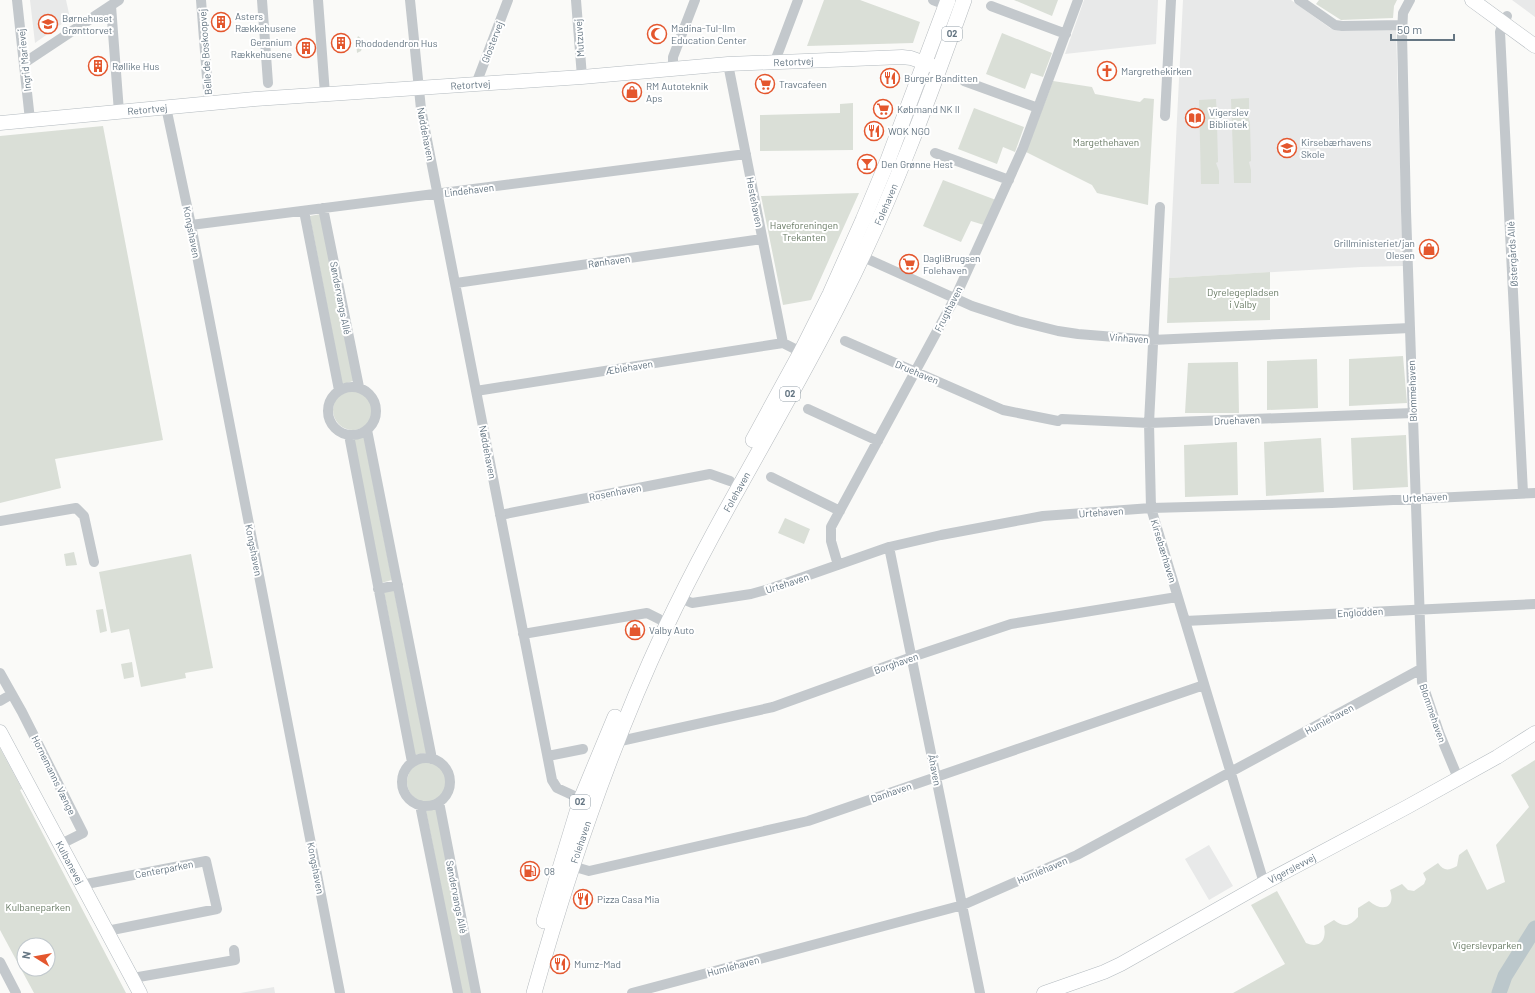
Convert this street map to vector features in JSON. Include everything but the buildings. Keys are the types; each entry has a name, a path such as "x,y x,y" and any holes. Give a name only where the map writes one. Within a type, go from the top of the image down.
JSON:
{"main road":[{"name":"Folehaven","path":"534,993 572,866 616,742 642,679 680,598 711,537 825,332 863,257 894,187 964,0"},
{"name":"Folehaven","path":"524,993 557,875 581,799 627,690 684,567 801,352 830,294 888,160 924,63 943,2"}],"street":[{"name":"Ingrid Marievej","path":"17,0 30,120"},
{"name":"Belle de Boskoopvej","path":"201,0 209,103"},
{"path":"262,0 268,83"},
{"path":"318,0 325,94"},
{"name":"Nøddehaven","path":"410,0 421,109 552,780 557,788 581,799"},
{"name":"Glostervej","path":"476,84 508,0"},
{"name":"Mutzuvej","path":"576,0 582,77"},
{"path":"673,69 673,58 695,0"},
{"path":"775,61 798,0"},
{"name":"Frugthaven","path":"838,565 830,541 831,527 955,298 1023,148 1078,0"},
{"path":"1165,116 1171,0"},
{"path":"1299,0 1335,25 1402,25"},
{"name":"Blommehaven","path":"1410,0 1403,13 1402,25 1421,670 1422,682 1440,735 1458,778"},
{"path":"1472,0 1535,36"},
{"path":"1489,0 1505,19 1535,46"},
{"path":"24,64 115,3"},
{"path":"115,3 119,112"},
{"path":"991,6 1066,34"},
{"name":"Østergårds Allé","path":"1505,19 1500,32 1523,493"},
{"name":"Retortvej","path":"0,123 209,103 582,77 775,61 902,57 911,58 939,68"},
{"name":"Hestehaven","path":"728,64 783,343"},
{"path":"964,81 1038,108"},
{"name":"Kongshaven","path":"166,107 191,225 340,993"},
{"name":"Lindehaven","path":"191,225 746,154"},
{"path":"935,154 1009,180"},
{"name":"Kirsebærhaven","path":"1160,207 1152,340 1149,423 1151,508 1264,883"},
{"name":"Søndervangs Allé","path":"323,208 359,387"},
{"name":"Søndervangs Allé","path":"304,211 339,390"},
{"name":"Rønhaven","path":"456,283 762,239"},
{"name":"Vinhaven","path":"863,257 994,314 1058,331 1152,340 1410,328"},
{"name":"Druehaven","path":"845,341 1004,410 1060,420 1149,423 1413,413"},
{"path":"783,343 801,352"},
{"name":"Æblehaven","path":"476,391 783,343"},
{"path":"346,387 359,387 370,395 376,407 375,416 367,430 355,435 349,435 335,428 330,422 328,415 330,400 339,390 346,387"},
{"path":"808,410 878,441"},
{"path":"367,430 432,759"},
{"path":"349,435 412,762"},
{"name":"Rosenhaven","path":"500,515 710,474 730,481"},
{"path":"771,477 840,511"},
{"name":"Urtehaven","path":"680,598 692,603 751,594 889,547 941,534 1043,516 1151,508 1332,503 1535,492"},
{"path":"0,521 76,508 84,516 94,562"},
{"name":"Åhaven","path":"889,547 980,993"},
{"path":"378,588 398,585"},
{"name":"Borghaven","path":"616,742 773,707 912,657 1011,624 1177,597"},
{"name":"Englodden","path":"1185,621 1535,604"},
{"path":"523,634 647,613 659,619"},
{"name":"Humlehaven","path":"632,993 963,904 1077,855 1421,670"},
{"name":"Hornemanns Vænge","path":"0,673 32,732 83,833 59,845"},
{"name":"Danhaven","path":"572,866 589,871 808,821 1204,685"},
{"path":"0,701 12,694"},
{"name":"Kulbanevej","path":"0,732 59,845 140,993"},
{"name":"Vigerslevvej","path":"1044,993 1104,972 1121,964 1264,883 1497,757 1535,733"},
{"path":"548,756 583,749"},
{"path":"425,758 432,759 443,766 449,777 449,788 439,802 430,806 420,805 412,802 406,796 402,788 403,774 412,762 425,758"},
{"name":"Søndervangs Allé","path":"439,802 476,993"},
{"name":"Søndervangs Allé","path":"420,805 458,993"},
{"name":"Centerparken","path":"81,884 206,861 217,909 107,931"},
{"path":"133,978 235,960 234,950"},
{"path":"0,962 16,993"}],"shaded area":[{"name":"Børnehuset Grønttorvet","path":"30,0 66,0 70,18 35,43"},
{"path":"1084,0 1158,0 1156,44 1065,54"},
{"name":"Kirsebærhavens Skole","path":"1183,0 1291,0 1330,28 1341,31 1396,29 1403,266 1169,278"},
{"path":"1512,0 1535,0 1535,17"},
{"path":"1209,845 1233,886 1209,900 1185,859"},
{"path":"274,987 275,993 240,993"}],"green space":[{"path":"824,0 860,0 920,22 913,43 807,46"},
{"path":"1014,0 1058,0 1052,16"},
{"path":"1319,0 1397,0 1394,6 1393,18 1341,20 1316,4"},
{"path":"1002,33 1052,53 1043,77 1031,73 1025,89 986,74"},
{"path":"358,36 363,40 371,42 370,45 363,44 361,51 357,53 356,41"},
{"name":"Margethehaven","path":"1053,81 1092,87 1095,94 1140,102 1144,98 1154,99 1148,205 1097,193 1092,185 1026,152"},
{"path":"1249,98 1248,116 1250,123 1251,161 1249,162 1251,170 1251,183 1234,183 1231,99"},
{"path":"1216,99 1217,116 1214,117 1217,124 1218,162 1216,163 1219,171 1219,184 1201,184 1199,100"},
{"path":"853,103 853,150 760,151 760,115 840,113 840,104"},
{"path":"974,108 1024,127 1015,152 1003,147 997,164 958,149"},
{"path":"103,126 163,440 55,459 61,488 0,503 0,136"},
{"path":"943,180 996,200 984,225 971,221 961,242 923,226"},
{"name":"Haveforeningen Trekanten","path":"859,193 811,300 783,305 761,196"},
{"path":"321,214 353,379 353,381 344,384 342,383 310,217"},
{"name":"Dyrelegepladsen i Valby","path":"1270,272 1270,320 1167,323 1169,278"},
{"path":"1403,356 1407,403 1349,406 1349,359"},
{"path":"1317,359 1318,408 1267,410 1267,361"},
{"path":"1238,362 1239,413 1185,413 1188,363"},
{"path":"353,390 361,392 367,396 371,402 373,410 371,418 367,424 361,428 353,430 345,428 339,424 335,418 333,410 335,402 339,396 345,392"},
{"path":"1406,435 1408,487 1353,490 1351,438"},
{"path":"361,436 364,437 392,580 381,583 354,438"},
{"path":"1321,438 1324,492 1266,496 1264,442"},
{"path":"1237,442 1238,495 1185,497 1184,445"},
{"path":"785,518 810,529 804,544 778,533"},
{"path":"74,552 77,565 66,566 64,554"},
{"path":"191,554 213,668 185,673 186,678 141,687 129,629 111,633 99,572"},
{"path":"394,590 426,751 426,753 415,755 384,592"},
{"path":"103,609 107,631 100,633 96,610"},
{"path":"132,662 134,677 124,679 121,664"},
{"name":"Kulbaneparken","path":"0,748 22,789 20,790 126,993 34,993 25,977 56,977 56,937 16,937 16,960 0,930"},
{"name":"Vigerslevparken","path":"1535,760 1535,993 1233,993 1285,964 1251,905 1277,891 1306,943 1315,945 1319,944 1323,939 1325,931 1324,926 1334,920 1344,925 1350,924 1358,917 1358,908 1369,901 1379,907 1387,906 1391,901 1390,890 1402,884 1408,890 1414,891 1424,884 1426,879 1423,873 1438,863 1444,869 1451,869 1457,866 1459,855 1467,849 1487,890 1505,882 1496,845 1529,807 1511,775"},
{"path":"427,762 441,768 447,782 441,796 427,802 413,796 407,782 413,768"},
{"path":"437,808 473,993 462,993 426,811"}],"waterway":[{"path":"1499,993 1505,976 1535,928"}],"place":[{"name":"Asters Rækkehusene","path":"221,22"},
{"name":"Børnehuset Grønttorvet","path":"48,24"},
{"name":"Madina-Tul-Ilm Education Center","path":"657,34"},
{"name":"Rhododendron Hus","path":"341,43"},
{"name":"Geranium Rækkehusene","path":"306,48"},
{"name":"Røllike Hus","path":"98,66"},
{"name":"Margrethekirken","path":"1107,71"},
{"name":"Burger Banditten","path":"890,78"},
{"name":"Travcafeen","path":"765,84"},
{"name":"RM Autoteknik Aps","path":"632,92"},
{"name":"Købmand NK II","path":"883,109"},
{"name":"Vigerslev Bibliotek","path":"1195,118"},
{"name":"WOK NGO","path":"874,131"},
{"name":"Kirsebærhavens Skole","path":"1287,148"},
{"name":"Den Grønne Hest","path":"867,164"},
{"name":"Grillministeriet/jan Olesen","path":"1429,249"},
{"name":"DagliBrugsen Folehaven","path":"909,264"},
{"name":"Valby Auto","path":"635,630"},
{"name":"Q8","path":"530,871"},
{"name":"Pizza Casa Mia","path":"583,899"},
{"name":"Mumz-Mad","path":"560,964"}]}
